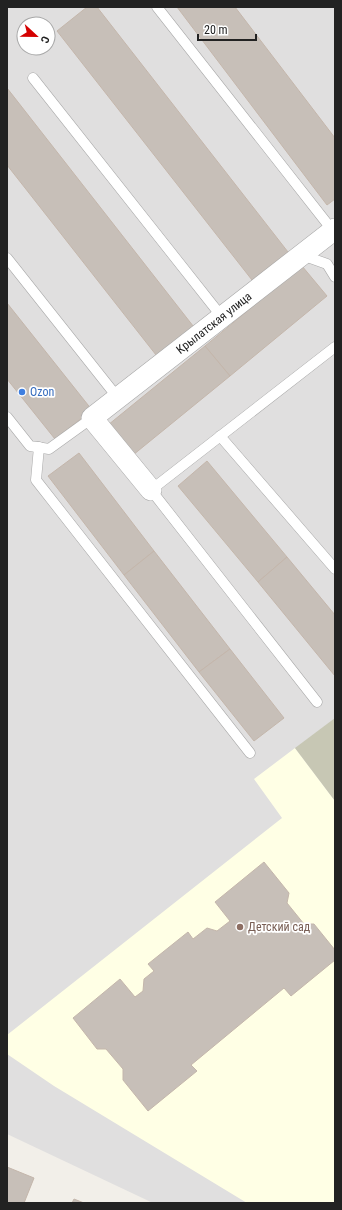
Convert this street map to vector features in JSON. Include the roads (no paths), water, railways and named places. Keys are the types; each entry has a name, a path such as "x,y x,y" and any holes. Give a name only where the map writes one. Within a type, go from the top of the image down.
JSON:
{"street":[{"name":"Крылатская улица","path":"92,418 334,230"},
{"path":"92,418 151,490"}],"lane":[{"path":"157,7 334,230"},
{"path":"33,78 222,317"},
{"path":"302,255 326,264 335,277"},
{"path":"7,258 118,398"},
{"path":"317,702 151,490 335,346"},
{"path":"7,417 30,446 50,449 92,418"},
{"path":"220,436 335,569"},
{"path":"39,447 36,480 250,753"}],"place":[{"name":"Ozon","path":"22,392"},
{"name":"Детский сад","path":"240,927"}]}
